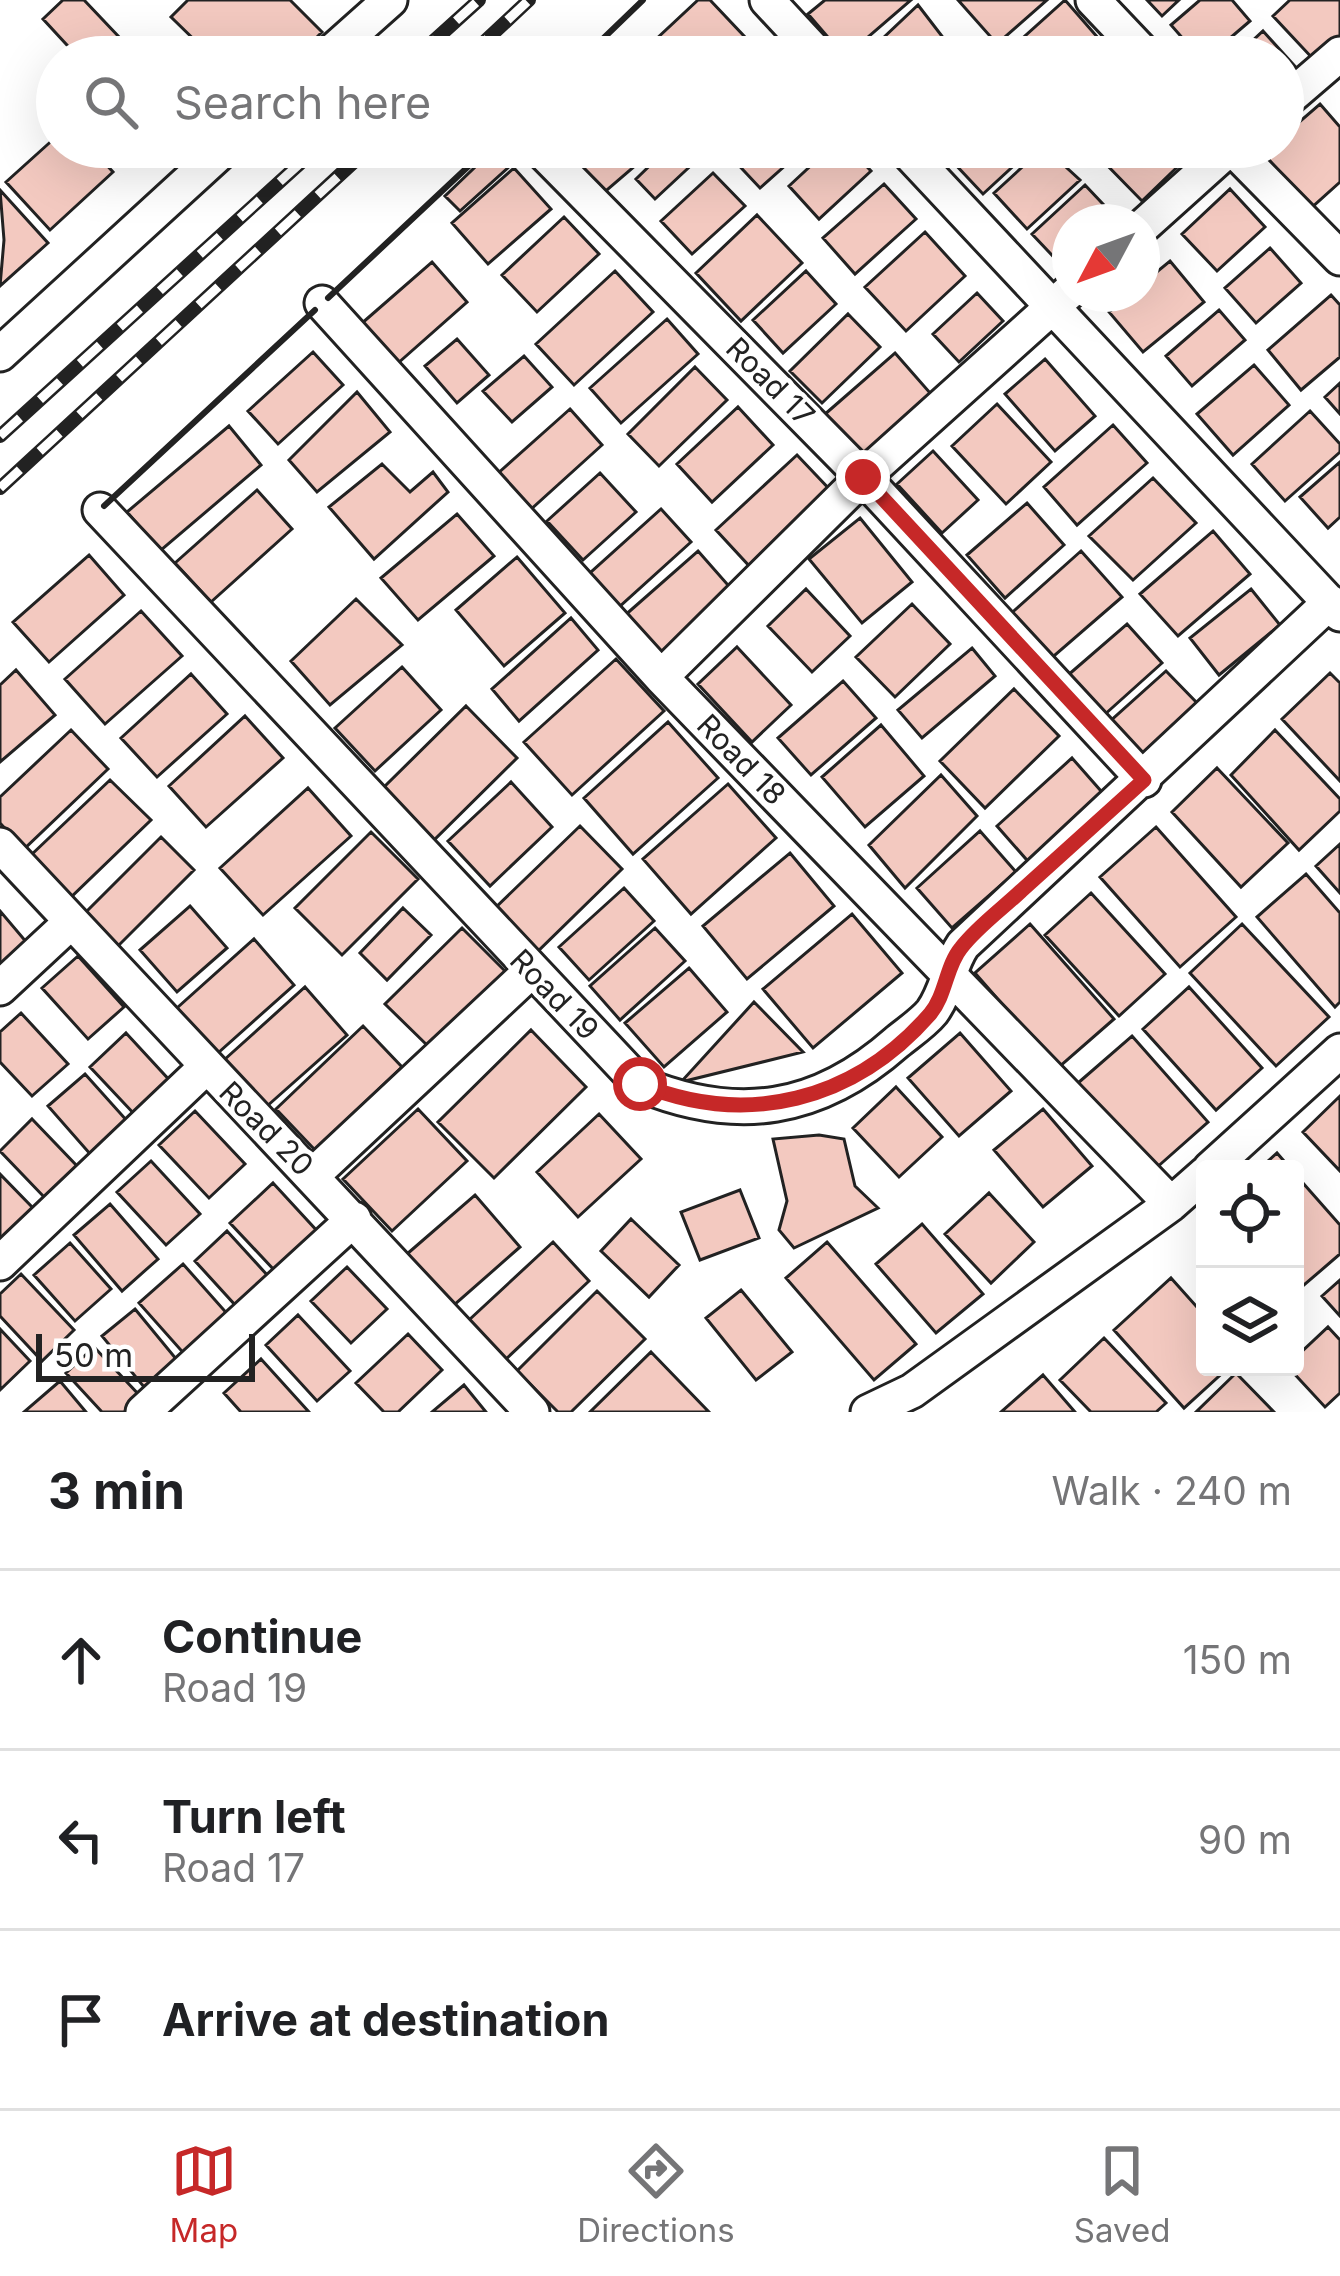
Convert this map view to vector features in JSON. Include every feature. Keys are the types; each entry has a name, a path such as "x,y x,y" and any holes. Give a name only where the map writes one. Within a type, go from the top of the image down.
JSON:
{"street":[{"path":"350,36 390,0"},
{"path":"767,0 800,36"},
{"path":"1093,0 1127,36"},
{"path":"1304,85 1340,54"},
{"path":"0,353 203,168"},
{"name":"Road 17","path":"559,168 863,477 1144,780"},
{"path":"925,168 1052,290"},
{"path":"1160,211 1208,168"},
{"path":"1252,168 1340,258"},
{"name":"Road 18","path":"322,303 661,677 1171,1204"},
{"path":"661,677 863,477 1052,307"},
{"path":"1073,312 1335,608"},
{"name":"Road 19","path":"100,510 640,1084 676,1099 721,1107 813,1097 862,1073 932,1012 963,945 1335,608"},
{"name":"Road 20","path":"0,845 532,1412"},
{"path":"0,988 71,922"},
{"path":"313,1175 530,972"},
{"path":"1221,1160 1340,1052"},
{"path":"0,1263 205,1068"},
{"path":"868,1412 912,1391 1196,1182"},
{"path":"143,1412 354,1219"}],"building":[{"path":"63,0 84,0 118,36 59,36 43,19"},
{"path":"188,0 290,0 322,32 318,36 190,36 171,17"},
{"path":"698,0 710,0 744,36 659,36"},
{"path":"825,0 911,0 869,36 827,36 808,14"},
{"path":"958,0 1047,0 1006,36 990,36"},
{"path":"1065,0 1096,36 1025,36"},
{"path":"1147,0 1179,0 1162,16"},
{"path":"1200,0 1232,0 1250,21 1232,36 1181,36 1171,25"},
{"path":"1290,0 1340,0 1340,38 1315,61 1304,49 1304,36 1292,36 1273,16"},
{"path":"918,5 942,36 885,36"},
{"path":"1320,104 1340,127 1340,182 1311,208 1276,168 1304,168 1304,118"},
{"path":"36,155 36,168 109,168 113,172 50,230 6,182"},
{"path":"474,168 508,168 460,211 445,196"},
{"path":"514,168 551,209 488,264 452,223"},
{"path":"576,168 633,168 600,196"},
{"path":"647,168 688,168 655,199 636,179"},
{"path":"741,168 782,168 760,188"},
{"path":"808,168 871,171 819,219 789,186"},
{"path":"959,168 1011,168 983,194"},
{"path":"1021,168 1067,168 1080,180 1027,229 994,193"},
{"path":"1110,168 1176,168 1142,201"},
{"path":"713,173 745,206 692,254 661,221"},
{"path":"884,184 916,219 855,274 823,238"},
{"path":"1085,185 1103,204 1064,204"},
{"path":"1230,189 1265,227 1217,271 1182,234"},
{"path":"0,190 48,243 0,286 4,240"},
{"path":"757,215 802,263 741,321 696,273"},
{"path":"1052,216 1052,255 1032,234"},
{"path":"564,217 599,254 537,312 502,275"},
{"path":"925,232 965,276 906,331 865,287"},
{"path":"1270,248 1301,283 1256,323 1225,288"},
{"path":"1170,261 1204,302 1143,352 1109,312 1160,312 1160,269"},
{"path":"432,262 467,302 397,364 361,324"},
{"path":"615,271 653,312 574,385 536,344"},
{"path":"806,271 836,304 783,353 753,320"},
{"path":"977,293 1003,321 959,362 933,334"},
{"path":"1331,295 1340,305 1340,357 1301,390 1268,350"},
{"path":"1219,310 1245,340 1192,386 1166,356"},
{"path":"848,314 880,347 822,403 790,371"},
{"path":"667,319 698,354 621,423 590,388"},
{"path":"457,339 489,375 457,403 425,366"},
{"path":"313,352 343,385 278,444 248,411"},
{"path":"895,353 931,394 861,456 824,415"},
{"path":"524,356 552,387 512,422 483,391"},
{"path":"1045,359 1095,416 1055,451 1005,394"},
{"path":"1254,365 1289,405 1233,455 1197,414"},
{"path":"695,367 727,400 659,466 628,434"},
{"path":"1340,383 1340,414 1325,397"},
{"path":"357,392 390,432 317,492 289,460"},
{"path":"997,404 1051,462 1006,504 952,446"},
{"path":"738,407 773,445 712,502 677,464"},
{"path":"570,409 602,445 529,511 496,475"},
{"path":"1310,411 1340,444 1340,452 1285,501 1252,464"},
{"path":"1113,425 1147,463 1077,525 1044,487"},
{"path":"229,426 261,465 160,551 127,512"},
{"path":"933,451 978,500 942,533 897,484"},
{"path":"797,455 834,494 753,570 716,530"},
{"path":"1340,462 1340,517 1328,528 1300,497"},
{"path":"382,464 410,492 433,472 448,492 374,559 329,507"},
{"path":"600,473 636,512 583,560 547,521"},
{"path":"1153,478 1196,523 1133,580 1089,536"},
{"path":"257,490 292,529 211,602 175,563"},
{"path":"1027,503 1064,545 1005,598 967,555"},
{"path":"661,509 691,542 619,607 590,573"},
{"path":"457,514 494,556 418,620 381,578"},
{"path":"860,518 912,582 862,623 809,559"},
{"path":"1213,531 1250,574 1178,636 1140,594"},
{"path":"698,551 735,593 660,659 623,617"},
{"path":"1081,551 1122,597 1047,662 1007,617"},
{"path":"89,555 124,595 49,662 13,622"},
{"path":"517,557 565,613 504,666 456,610"},
{"path":"806,589 850,636 812,672 768,626"},
{"path":"1251,589 1280,625 1219,675 1190,638"},
{"path":"356,599 402,645 330,705 291,661"},
{"path":"912,604 950,644 895,697 856,657"},
{"path":"141,611 182,656 105,724 65,679"},
{"path":"571,618 598,650 519,721 492,689"},
{"path":"1127,624 1162,663 1103,716 1067,676"},
{"path":"737,647 791,705 752,742 698,684"},
{"path":"972,648 995,676 922,738 898,710"},
{"path":"616,659 664,711 572,795 524,742"},
{"path":"402,667 441,710 375,771 335,728"},
{"path":"16,670 55,715 0,762 0,685"},
{"path":"1166,671 1199,705 1140,762 1107,724"},
{"path":"1330,673 1340,683 1340,781 1282,719"},
{"path":"191,674 227,714 157,777 121,738"},
{"path":"843,681 876,718 811,775 778,738"},
{"path":"1014,689 1059,736 985,808 940,761"},
{"path":"466,706 517,758 433,841 382,789"},
{"path":"245,716 283,758 206,827 169,786"},
{"path":"668,722 718,778 633,854 584,798"},
{"path":"881,725 924,776 865,827 822,777"},
{"path":"71,730 108,769 24,849 0,823 0,797"},
{"path":"1275,730 1340,799 1340,811 1299,850 1231,775"},
{"path":"1072,758 1108,799 1033,867 997,826"},
{"path":"1217,768 1288,843 1241,887 1172,812"},
{"path":"941,775 977,816 905,888 869,845"},
{"path":"110,780 151,820 69,899 29,857"},
{"path":"511,782 552,827 490,886 448,841"},
{"path":"728,784 776,838 691,914 643,859"},
{"path":"308,788 351,836 263,915 220,868"},
{"path":"580,826 622,869 535,954 493,910"},
{"path":"1156,827 1236,917 1180,967 1100,877"},
{"path":"980,831 1016,872 952,928 917,888"},
{"path":"371,832 418,879 342,955 295,908"},
{"path":"161,837 194,870 115,949 82,916"},
{"path":"1340,844 1340,893 1316,866"},
{"path":"790,853 834,906 747,979 703,926"},
{"path":"1306,874 1340,913 1340,1002 1335,1007 1257,917"},
{"path":"624,888 654,921 589,980 559,947"},
{"path":"1091,893 1165,974 1119,1016 1045,935"},
{"path":"190,906 227,948 177,992 140,950"},
{"path":"403,908 431,935 387,980 360,953"},
{"path":"0,911 28,944 0,967"},
{"path":"852,914 902,973 813,1048 763,989"},
{"path":"1030,924 1114,1019 1058,1068 975,973"},
{"path":"1242,924 1329,1017 1276,1066 1190,973"},
{"path":"462,928 508,974 432,1050 385,1004"},
{"path":"655,928 685,961 620,1020 590,986"},
{"path":"254,939 294,985 209,1061 168,1016"},
{"path":"78,956 124,1007 88,1039 42,988"},
{"path":"689,968 727,1012 664,1067 625,1023"},
{"path":"305,987 347,1035 266,1107 224,1060"},
{"path":"1189,987 1262,1068 1216,1110 1143,1029"},
{"path":"754,1002 803,1052 681,1082"},
{"path":"21,1013 68,1064 32,1096 0,1062 0,1032"},
{"path":"363,1026 402,1067 315,1150 276,1109"},
{"path":"531,1030 586,1087 494,1178 438,1122"},
{"path":"126,1033 173,1084 137,1117 90,1067"},
{"path":"960,1033 1011,1091 959,1136 908,1078"},
{"path":"1132,1036 1208,1122 1155,1169 1078,1083"},
{"path":"85,1074 129,1123 91,1155 48,1106"},
{"path":"896,1087 942,1137 899,1177 853,1128"},
{"path":"1340,1096 1340,1171 1303,1132"},
{"path":"418,1109 467,1161 392,1231 343,1179"},
{"path":"1043,1109 1092,1166 1043,1207 994,1150"},
{"path":"195,1111 245,1164 209,1198 159,1145"},
{"path":"599,1114 641,1159 578,1217 537,1172"},
{"path":"32,1119 78,1167 45,1198 0,1151"},
{"path":"819,1135 844,1139 855,1186 878,1208 794,1248 779,1230 787,1201 773,1139"},
{"path":"151,1161 200,1214 166,1245 117,1192"},
{"path":"0,1174 33,1208 0,1240"},
{"path":"273,1183 319,1233 276,1272 230,1223"},
{"path":"1304,1184 1340,1225 1340,1254 1304,1285"},
{"path":"740,1190 759,1238 700,1260 681,1212"},
{"path":"989,1193 1034,1242 991,1283 945,1234"},
{"path":"475,1195 520,1247 453,1306 407,1254"},
{"path":"110,1204 158,1259 122,1291 74,1235"},
{"path":"631,1219 679,1265 649,1297 601,1251"},
{"path":"922,1224 983,1294 936,1333 876,1264"},
{"path":"227,1231 269,1277 237,1307 195,1261"},
{"path":"553,1242 589,1281 505,1360 469,1320"},
{"path":"827,1242 916,1344 874,1380 786,1278"},
{"path":"70,1243 111,1289 75,1321 34,1275"},
{"path":"183,1264 231,1318 187,1357 139,1303"},
{"path":"347,1267 387,1309 351,1343 311,1301"},
{"path":"21,1274 74,1330 42,1361 0,1316 0,1294"},
{"path":"1171,1278 1196,1306 1196,1376 1219,1376 1184,1408 1114,1330"},
{"path":"1340,1280 1340,1316 1322,1296"},
{"path":"741,1290 792,1352 756,1380 706,1318"},
{"path":"597,1291 645,1339 571,1412 558,1412 517,1371"},
{"path":"135,1309 177,1360 144,1387 102,1336"},
{"path":"298,1315 350,1371 317,1401 266,1345"},
{"path":"1328,1327 1340,1340 1340,1393 1325,1407 1296,1376 1304,1376 1304,1350"},
{"path":"0,1329 30,1361 0,1390"},
{"path":"408,1334 442,1370 398,1412 384,1412 356,1383"},
{"path":"1104,1338 1166,1403 1156,1412 1091,1412 1060,1380"},
{"path":"94,1347 141,1397 124,1412 102,1412 66,1373"},
{"path":"651,1352 709,1412 590,1412"},
{"path":"261,1359 309,1412 241,1412 224,1393"},
{"path":"1043,1375 1075,1412 1001,1412"},
{"path":"1233,1376 1239,1376 1274,1412 1196,1412"},
{"path":"60,1381 86,1412 24,1412"},
{"path":"464,1385 486,1412 432,1412"}],"railway":[{"path":"439,36 479,0"},
{"path":"490,36 529,0"},
{"path":"0,436 295,168"},
{"path":"0,488 347,168"}],"wall":[{"path":"606,36 643,0"},
{"path":"328,298 467,168"},
{"path":"104,506 315,310"}],"route":[{"path":"640,1084 676,1099 721,1107 770,1106 813,1097 862,1073 932,1012 963,945 1144,780 863,477"}]}
